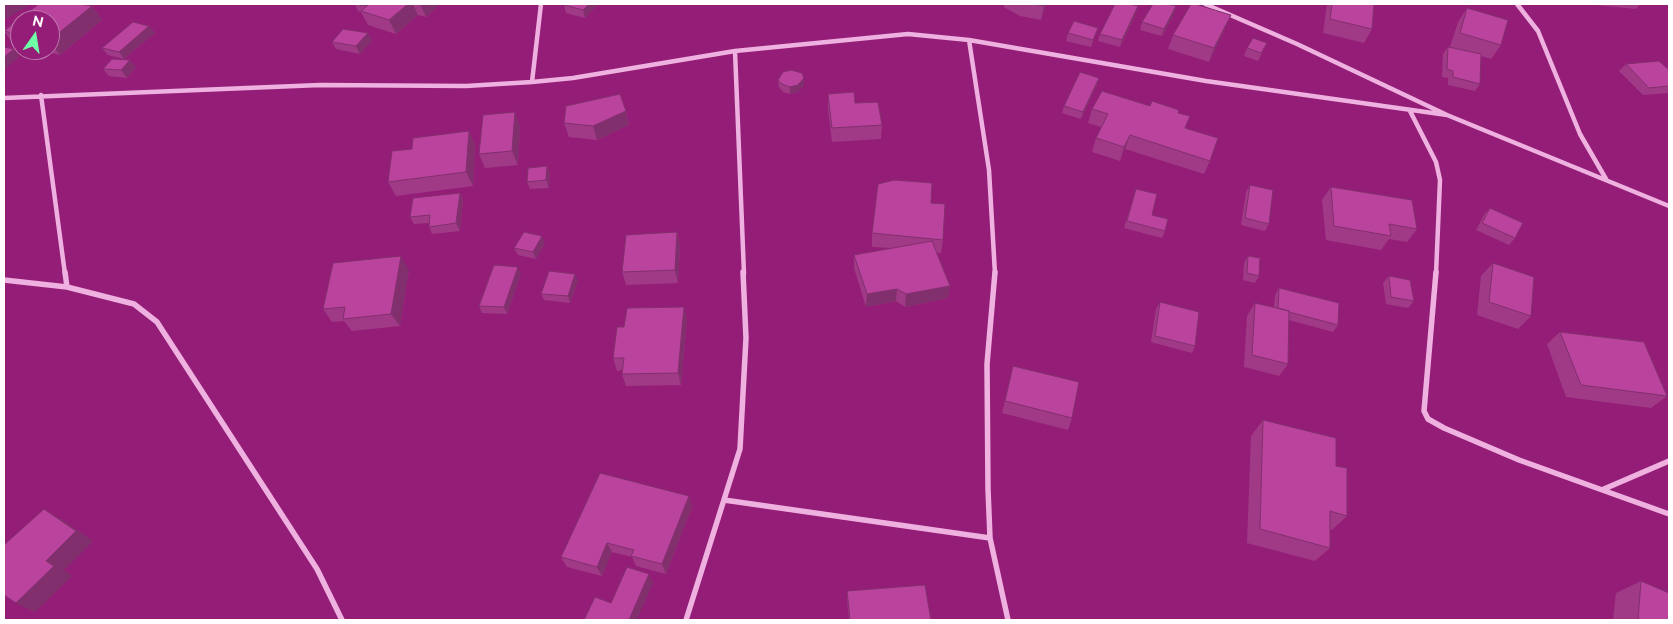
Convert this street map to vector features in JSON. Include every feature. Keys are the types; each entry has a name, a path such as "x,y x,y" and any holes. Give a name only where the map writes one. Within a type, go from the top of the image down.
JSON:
{"street":[{"path":"532,82 541,4"},
{"path":"1206,4 1297,44 1447,115 1669,206"},
{"path":"1517,4 1538,31 1580,134 1606,180"},
{"path":"4,98 40,95 320,85 466,86 532,82 572,78 735,51 908,34 969,40 1206,81 1447,115"},
{"path":"969,40 989,170 995,268 987,364 990,538 1008,620"},
{"path":"686,620 740,449 744,411 746,338 735,51"},
{"path":"40,95 67,287"},
{"path":"1410,111 1436,162 1440,180 1434,305 1424,411 1428,419 1444,428 1519,460 1604,489 1669,514"},
{"path":"4,280 67,287 134,304 158,322 317,569 342,620"},
{"path":"1604,489 1669,461"},
{"path":"724,500 990,538"}],"building":[{"path":"39,4 79,4 92,6 60,32 60,10 31,10"},
{"path":"369,4 408,4 389,20 361,11"},
{"path":"589,4 583,10 564,5"},
{"path":"1115,4 1138,6 1122,40 1100,34"},
{"path":"1153,4 1176,6 1164,29 1142,22"},
{"path":"1191,4 1231,15 1214,48 1173,35"},
{"path":"1332,4 1374,4 1372,29 1330,19"},
{"path":"1467,8 1508,20 1501,45 1460,33"},
{"path":"1074,21 1098,28 1093,40 1068,33"},
{"path":"133,22 149,26 119,52 102,48"},
{"path":"10,26 10,32 4,31"},
{"path":"343,29 368,33 356,46 332,42"},
{"path":"1253,38 1267,43 1261,53 1247,48"},
{"path":"4,47 10,48 10,52 4,57"},
{"path":"1448,47 1481,54 1480,84 1453,77 1453,71 1447,69"},
{"path":"112,59 130,60 121,70 103,69"},
{"path":"1659,61 1669,70 1669,86 1649,88 1626,64"},
{"path":"791,70 802,73 804,78 798,85 790,87 778,80 783,72"},
{"path":"1080,72 1099,78 1083,112 1064,106"},
{"path":"1102,91 1150,106 1152,101 1179,110 1178,113 1190,116 1185,128 1218,138 1210,161 1130,135 1124,147 1096,138 1108,114 1092,109"},
{"path":"854,92 855,103 878,102 882,125 832,128 828,94"},
{"path":"620,94 626,111 593,126 564,123 566,106"},
{"path":"515,112 512,151 479,154 483,115"},
{"path":"469,131 466,172 388,182 392,151 412,149 413,138"},
{"path":"547,166 546,180 527,182 528,168"},
{"path":"894,180 932,183 931,203 945,204 943,240 872,233 878,184"},
{"path":"1250,185 1273,190 1269,224 1245,218"},
{"path":"1331,187 1412,200 1417,229 1389,224 1391,236 1334,226"},
{"path":"1136,189 1157,194 1152,215 1168,219 1165,231 1127,221"},
{"path":"460,193 456,223 429,227 430,215 410,217 413,198"},
{"path":"1490,208 1523,223 1515,238 1482,223"},
{"path":"524,232 542,236 533,252 514,248"},
{"path":"677,232 675,270 622,272 626,235"},
{"path":"932,241 950,286 906,294 897,289 867,294 854,255"},
{"path":"401,256 391,314 343,319 345,307 323,309 333,263"},
{"path":"1248,256 1260,258 1259,276 1247,273"},
{"path":"1493,263 1534,277 1531,316 1489,302"},
{"path":"494,265 518,267 504,307 479,306"},
{"path":"549,271 575,274 568,296 541,294"},
{"path":"1389,276 1410,280 1414,301 1391,297"},
{"path":"1279,288 1339,303 1338,325 1278,308"},
{"path":"1160,302 1199,312 1195,346 1155,336"},
{"path":"1255,303 1289,311 1288,364 1252,355"},
{"path":"684,307 678,373 622,374 624,358 613,358 617,327 624,327 627,308"},
{"path":"1560,332 1644,342 1667,396 1581,385"},
{"path":"1013,366 1079,382 1072,418 1005,401"},
{"path":"1263,420 1336,438 1336,466 1347,468 1347,516 1330,511 1330,548 1260,529"},
{"path":"600,473 689,496 662,564 631,556 634,550 607,543 597,567 561,557"},
{"path":"44,509 76,531 46,561 54,566 16,603 4,595 4,545"},
{"path":"627,567 649,574 629,620 584,620 595,597 611,603"},
{"path":"1641,581 1669,593 1669,620 1638,620"},
{"path":"925,585 931,620 850,620 847,591"}]}
